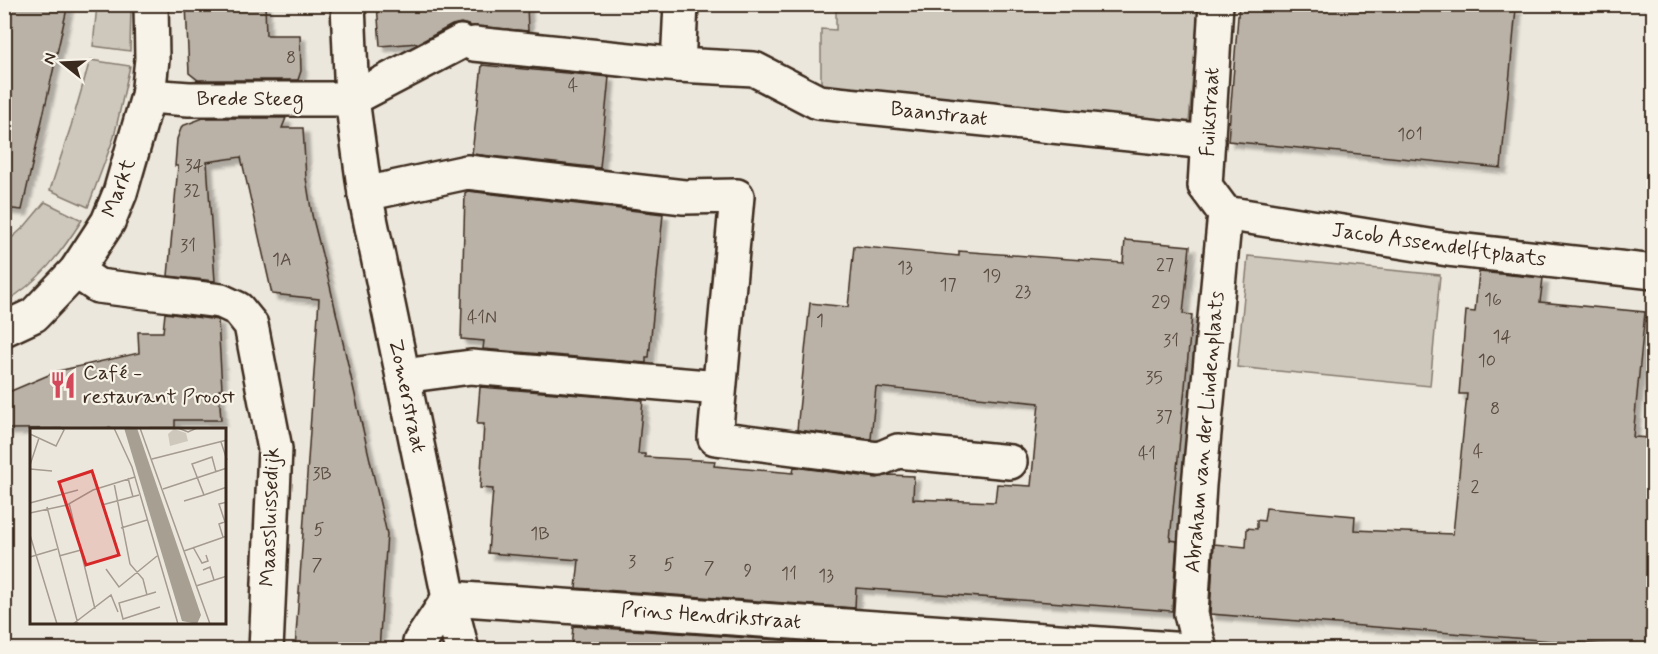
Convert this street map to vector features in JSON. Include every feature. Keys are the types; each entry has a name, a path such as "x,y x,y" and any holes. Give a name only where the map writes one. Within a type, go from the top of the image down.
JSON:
{"street":[{"name":"Markt","path":"4,329 34,315 76,271 108,222 148,96 152,58 151,4"},
{"name":"Zomerstraat","path":"348,4 352,99 365,194 449,598 462,650"},
{"name":"Fuikstraat","path":"1216,4 1205,186 1225,213"},
{"path":"678,65 681,8"},
{"name":"Baanstraat","path":"352,99 468,43 678,65 754,69 818,102 1208,142"},
{"name":"Brede Steeg","path":"148,96 189,99 352,99"},
{"path":"365,194 467,172 684,197 736,196 715,438 879,459 898,451 1010,462"},
{"name":"Jacob Assendelftplaats","path":"1225,213 1448,249 1653,272"},
{"name":"Abraham van der Lindenplaats","path":"1200,650 1191,614 1199,485 1225,213"},
{"name":"Maassluissedijk","path":"76,271 98,286 221,301 238,309 251,325 275,449 266,650"},
{"path":"403,376 471,367 719,388"},
{"path":"419,650 420,642 449,598"},
{"name":"Prins Hendrikstraat","path":"449,598 1188,650"}],"shaded area":[{"path":"97,5 131,5 130,51 93,46"},
{"path":"836,5 1199,5 1189,122 821,87 821,29 836,30"},
{"path":"90,60 130,66 114,137 88,207 50,190"},
{"path":"45,202 82,220 66,244 39,276 5,302 5,244 25,226"},
{"path":"1248,256 1440,275 1430,386 1237,367"}],"building":[{"path":"4,4 68,4 22,210 4,208"},
{"path":"186,4 265,4 266,35 300,35 301,71 298,80 198,80 189,73"},
{"path":"377,4 527,4 528,31 461,23 452,25 419,43 380,46"},
{"path":"1239,4 1469,4 1516,9 1501,168 1228,141"},
{"path":"482,65 609,77 600,168 472,154"},
{"path":"203,118 286,118 282,128 303,128 306,178 312,215 387,534 379,650 295,650 319,299 272,294 241,157 207,162 215,281 168,276 178,166 175,166 177,139 182,126"},
{"path":"468,191 663,214 649,357 646,357 646,363 483,349 484,341 461,339 465,193"},
{"path":"1125,240 1190,246 1183,314 1192,315 1170,540 1177,541 1172,611 856,588 855,608 576,588 579,560 488,553 493,489 480,488 484,424 477,424 480,387 643,400 638,454 645,454 645,457 715,461 714,466 793,473 794,467 877,478 889,475 914,476 913,499 995,502 997,484 1031,486 1039,403 876,387 871,439 797,430 810,303 848,307 854,246 959,256 959,251 1123,263"},
{"path":"1479,272 1543,278 1540,302 1645,312 1633,437 1653,438 1653,649 1210,614 1214,544 1246,547 1247,528 1257,529 1257,520 1264,521 1266,508 1355,516 1354,530 1453,534 1467,394 1459,394 1466,311 1475,312"},
{"path":"165,313 218,320 222,389 219,390 221,420 175,420 175,428 4,429 4,394 58,371 139,353 138,332 163,332"},
{"path":"573,626 854,645 854,650 571,650"}],"place":[{"name":"Café - restaurant Proost","path":"63,385"}]}
